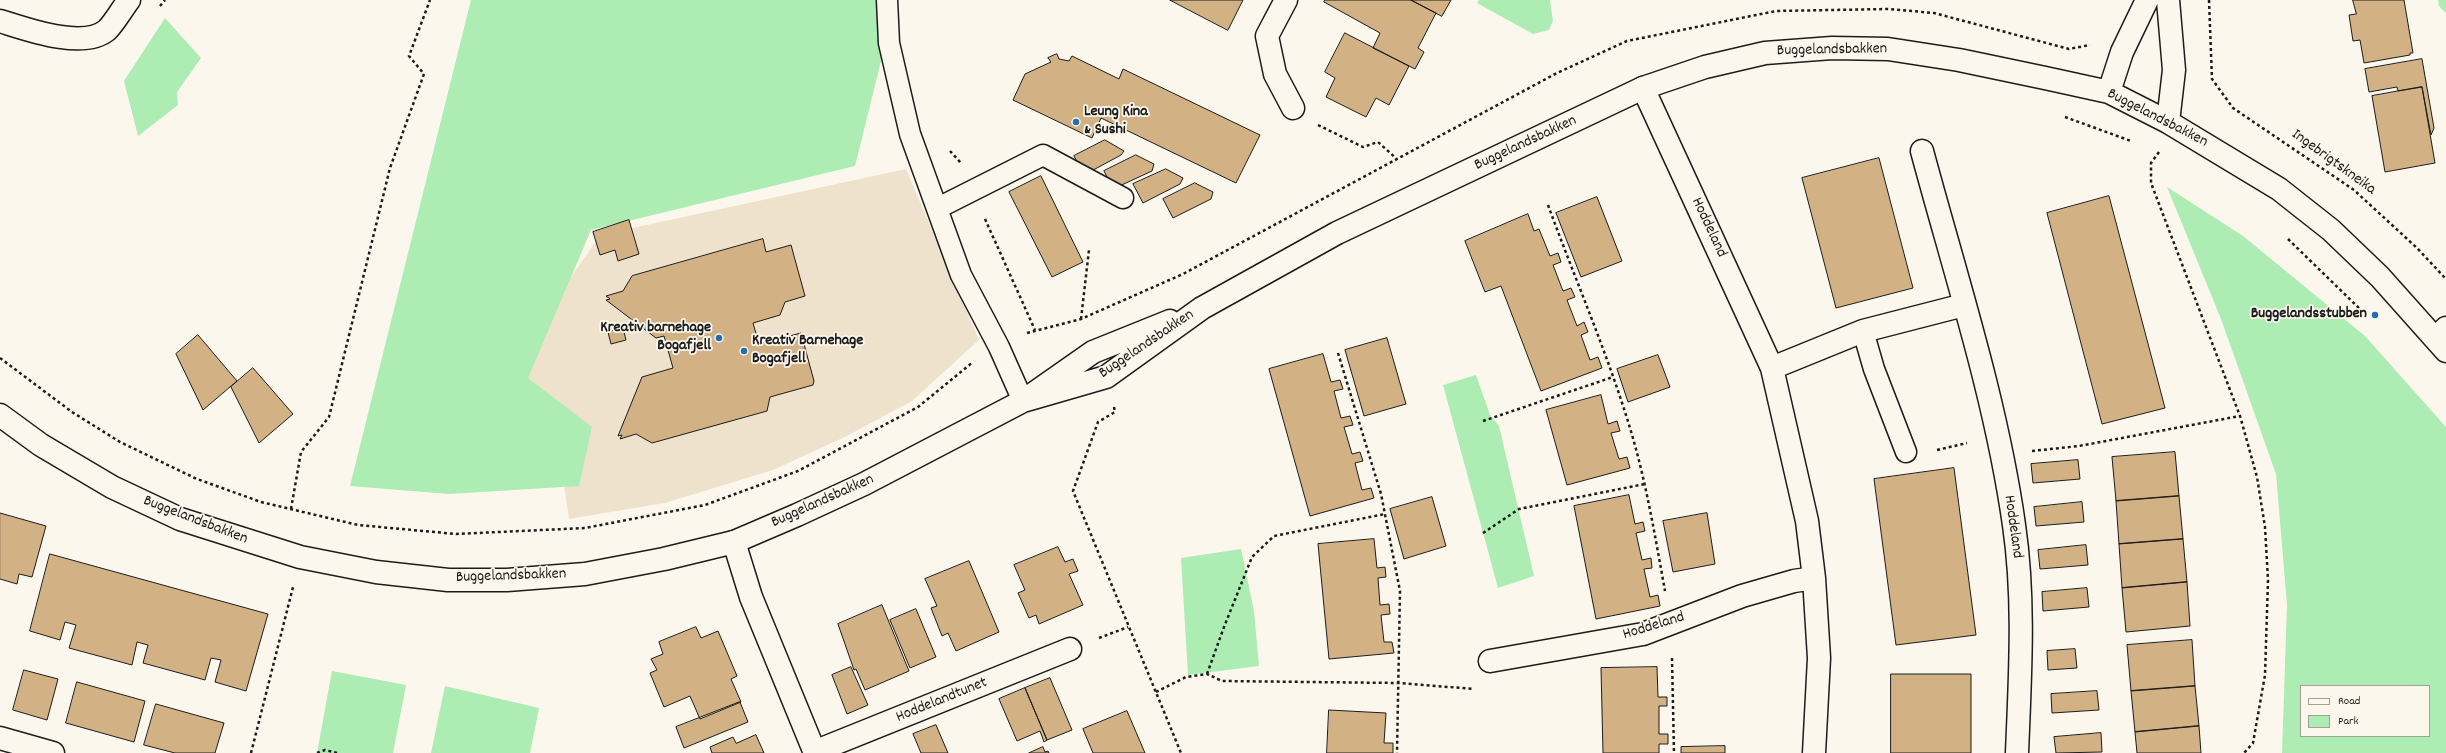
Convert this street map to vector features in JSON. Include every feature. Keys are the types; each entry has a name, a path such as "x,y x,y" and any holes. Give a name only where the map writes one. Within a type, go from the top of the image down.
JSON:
{"street":[{"path":"0,21 38,33 81,38 101,34 108,29 129,0"},
{"path":"1286,0 1267,36 1274,74 1293,108"},
{"path":"2109,92 2122,52 2147,0"},
{"path":"2168,0 2174,70 2168,122"},
{"name":"Buggelandsbakken","path":"0,415 41,445 119,490 180,519 300,557 376,572 448,580 507,580 585,574 664,559 734,542 864,484 1023,401 1106,377 1202,308 1337,233 1643,88 1705,67 1765,53 1832,48 1888,49 1959,60 2109,92 2168,122 2279,189 2331,230 2443,339"},
{"name":"Hoddeland","path":"1643,88 1772,368 1807,521 1814,578 1819,658 1814,753"},
{"name":"Hoddeland","path":"1922,150 2000,446 2014,526 2021,643 2017,753"},
{"path":"1772,368 1863,331 1964,306"},
{"name":"Hoddelandtunet","path":"734,542 751,597 814,753 1070,649"},
{"name":"Hoddeland","path":"1490,661 1643,634 1742,596 1794,580 1814,578"},
{"path":"0,738 53,753"}],"lane":[{"path":"887,0 889,43 910,134 961,275 999,347 1023,401"},
{"path":"938,208 1043,155 1123,198"},
{"path":"1863,331 1874,369 1906,452"}],"path":[{"path":"291,509 301,452 329,417 390,168 424,74 409,56 430,0"},
{"name":"Ingebrigtskneika","path":"2209,0 2212,79 2233,108 2354,190 2417,248 2446,279"},
{"path":"0,358 72,412 120,442 196,479 261,502 358,525 456,534 585,528 705,505 798,470 918,407 967,365 999,347 1035,330 1081,319 1183,274 1557,73 1627,41 1776,11 1888,9 1934,13 2069,49 2093,44"},
{"path":"1293,108 1309,121 1363,147 1378,142 1397,159"},
{"path":"2058,114 2138,143"},
{"path":"2152,149 2166,154"},
{"path":"2160,151 2151,163 2151,183 2240,416 2257,477 2265,527 2268,580 2265,674 2253,743 2244,753"},
{"path":"1548,205 1613,377 1645,484 1671,624 1674,753"},
{"path":"2284,236 2363,312"},
{"path":"1081,319 1090,250"},
{"path":"1338,353 1381,494 1400,591 1397,753"},
{"path":"1484,421 1613,377"},
{"path":"1113,406 1114,412 1098,422 1072,491 1181,753"},
{"path":"1906,452 1910,455 2000,446 2079,446 2240,416"},
{"path":"1483,533 1519,509 1645,484"},
{"path":"1207,674 1252,556 1274,536 1385,514"},
{"path":"251,753 300,557"},
{"path":"1156,692 1186,677 1207,674 1222,681 1399,683 1475,689"},
{"path":"317,753 325,750 337,753"}],"shaded area":[{"name":"Kreativ Barnehage Bogafjell","path":"906,169 979,340 912,401 847,436 773,470 665,503 569,519 561,464 513,361 600,235"}],"green space":[{"path":"471,0 896,0 855,166 591,230 528,378 592,427 579,486 449,494 350,486"},
{"path":"1479,0 1550,0 1553,21 1549,30 1533,34 1477,3"},
{"path":"2438,0 2446,0 2446,13 2439,6"},
{"path":"165,18 201,58 177,92 178,105 138,136 124,81"},
{"path":"2167,187 2243,236 2365,336 2446,427 2446,753 2282,753 2287,605 2276,474 2221,319"},
{"path":"1476,375 1490,415 1499,426 1534,576 1498,588 1443,385"},
{"path":"1241,549 1254,611 1259,666 1188,675 1181,558"},
{"path":"332,671 406,685 393,753 317,753"},
{"path":"445,686 539,708 530,753 431,753"}],"building":[{"path":"1170,0 1243,0 1228,30"},
{"path":"1325,0 1411,0 1436,13 1418,48 1424,52 1415,69 1373,48 1380,33 1324,2"},
{"path":"1411,0 1451,0 1442,16"},
{"path":"2353,0 2404,0 2413,53 2410,53 2410,55 2364,63 2360,40 2353,41 2349,15 2356,14"},
{"path":"1345,33 1409,66 1389,105 1376,98 1366,117 1326,97 1335,78 1325,72"},
{"path":"1057,54 1059,59 1069,61 1072,56 1119,79 1123,69 1260,135 1236,183 1101,118 1092,138 1013,100 1025,74 1051,62 1048,58"},
{"path":"2422,59 2434,128 2431,135 2422,87 2398,91 2397,87 2369,92 2365,69"},
{"path":"2422,87 2435,163 2385,172 2372,96"},
{"path":"1105,140 1124,151 1121,155 1084,175 1074,156"},
{"path":"1136,155 1154,164 1152,171 1113,189 1104,171"},
{"path":"1879,158 1913,288 1836,308 1802,178"},
{"path":"1166,169 1183,178 1180,184 1143,203 1133,184"},
{"path":"1041,176 1083,262 1052,277 1009,192"},
{"path":"1195,183 1213,192 1211,199 1173,218 1163,199"},
{"path":"2109,196 2165,408 2102,424 2047,213"},
{"path":"1597,197 1622,261 1581,277 1556,213"},
{"path":"1528,214 1534,231 1539,229 1550,256 1558,253 1561,262 1553,265 1563,291 1571,288 1575,297 1567,300 1577,326 1584,322 1588,332 1581,335 1590,360 1598,357 1602,368 1541,391 1501,286 1485,292 1465,241"},
{"path":"629,220 639,254 618,261 615,250 600,255 593,232"},
{"path":"763,239 766,252 791,245 805,296 785,302 780,315 753,323 759,344 801,333 814,381 813,385 770,397 767,411 652,443 636,434 620,439 622,435 618,436 642,377 673,368 664,336 656,338 606,300 610,299 606,296 623,291 632,276"},
{"path":"623,328 626,340 611,344 608,332"},
{"path":"198,335 237,381 203,410 176,354"},
{"path":"1387,338 1406,404 1364,416 1345,350"},
{"path":"1323,354 1331,382 1340,380 1343,389 1334,391 1341,418 1350,416 1353,425 1344,427 1352,454 1360,452 1363,461 1355,463 1362,490 1371,488 1374,498 1310,516 1269,369"},
{"path":"1658,355 1670,387 1628,402 1617,369"},
{"path":"253,368 293,414 259,443 231,387"},
{"path":"1601,395 1608,424 1617,421 1620,431 1611,433 1619,459 1627,457 1630,468 1567,485 1546,410"},
{"path":"2175,452 2179,496 2116,501 2112,457"},
{"path":"2078,460 2080,479 2033,483 2031,464"},
{"path":"1954,468 1976,635 1896,645 1874,479"},
{"path":"1629,495 1635,524 1643,522 1645,531 1636,533 1642,560 1651,558 1652,568 1644,569 1650,597 1658,595 1660,606 1596,619 1574,506"},
{"path":"2179,496 2183,539 2119,544 2116,501"},
{"path":"1432,497 1446,546 1404,559 1390,509"},
{"path":"2082,502 2084,522 2036,526 2034,507"},
{"path":"0,513 46,526 32,577 19,574 17,584 0,579"},
{"path":"1707,513 1715,564 1673,572 1663,521"},
{"path":"1374,539 1377,568 1385,567 1386,577 1378,578 1380,605 1389,604 1390,614 1381,615 1384,642 1392,642 1394,653 1329,659 1318,544"},
{"path":"2183,539 2187,582 2122,588 2119,544"},
{"path":"2086,545 2088,565 2040,569 2038,550"},
{"path":"1058,547 1065,562 1073,559 1078,571 1069,574 1083,605 1039,624 1036,615 1029,618 1018,593 1025,590 1014,565"},
{"path":"50,554 268,614 246,691 215,682 221,660 211,658 205,680 143,663 148,645 137,642 132,665 69,648 76,625 65,622 60,640 30,631"},
{"path":"969,561 999,632 956,651 948,633 942,636 931,608 937,606 925,579"},
{"path":"2187,582 2190,626 2126,632 2122,588"},
{"path":"2087,588 2089,607 2043,611 2042,592"},
{"path":"882,605 909,671 865,690 856,669 854,670 838,624"},
{"path":"916,609 936,657 910,668 890,620"},
{"path":"696,627 701,638 718,631 737,676 731,679 741,702 700,719 690,696 664,707 650,673 657,670 651,659 663,654 659,642"},
{"path":"2192,640 2195,686 2131,691 2127,645"},
{"path":"2075,649 2077,668 2048,670 2047,651"},
{"path":"851,667 868,705 847,714 832,675"},
{"path":"1657,667 1658,697 1667,697 1667,706 1659,706 1659,734 1668,734 1668,744 1659,744 1659,753 1603,753 1601,668"},
{"path":"24,670 58,679 47,720 13,710"},
{"path":"1891,674 1971,674 1971,753 1891,753"},
{"path":"1050,678 1072,730 1047,740 1025,688"},
{"path":"77,682 145,701 134,742 66,723"},
{"path":"2195,686 2199,726 2135,732 2131,691"},
{"path":"1025,688 1047,740 1044,742 1040,731 1017,741 999,699"},
{"path":"2097,691 2099,710 2052,713 2051,694"},
{"path":"740,702 748,722 684,748 676,727"},
{"path":"156,704 224,723 215,753 175,753 144,745"},
{"path":"1329,710 1386,713 1384,743 1393,743 1393,753 1327,753"},
{"path":"1127,711 1145,753 1093,753 1083,729"},
{"path":"936,725 948,753 921,753 913,734"},
{"path":"2199,726 2201,753 2137,753 2135,732"},
{"path":"2101,733 2102,752 2056,753 2054,737"},
{"path":"756,735 764,753 712,753 710,747 733,737 736,743"},
{"path":"1725,746 1725,753 1681,753 1681,747"},
{"path":"1043,747 1045,752 1048,751 1049,753 1029,753"}],"place":[{"name":"Leung Kina & Sushi","path":"1076,122"},
{"name":"Buggelandsstubben","path":"2375,315"},
{"name":"Kreativ barnehage Bogafjell","path":"719,338"},
{"name":"Kreativ Barnehage Bogafjell","path":"744,351"}]}
